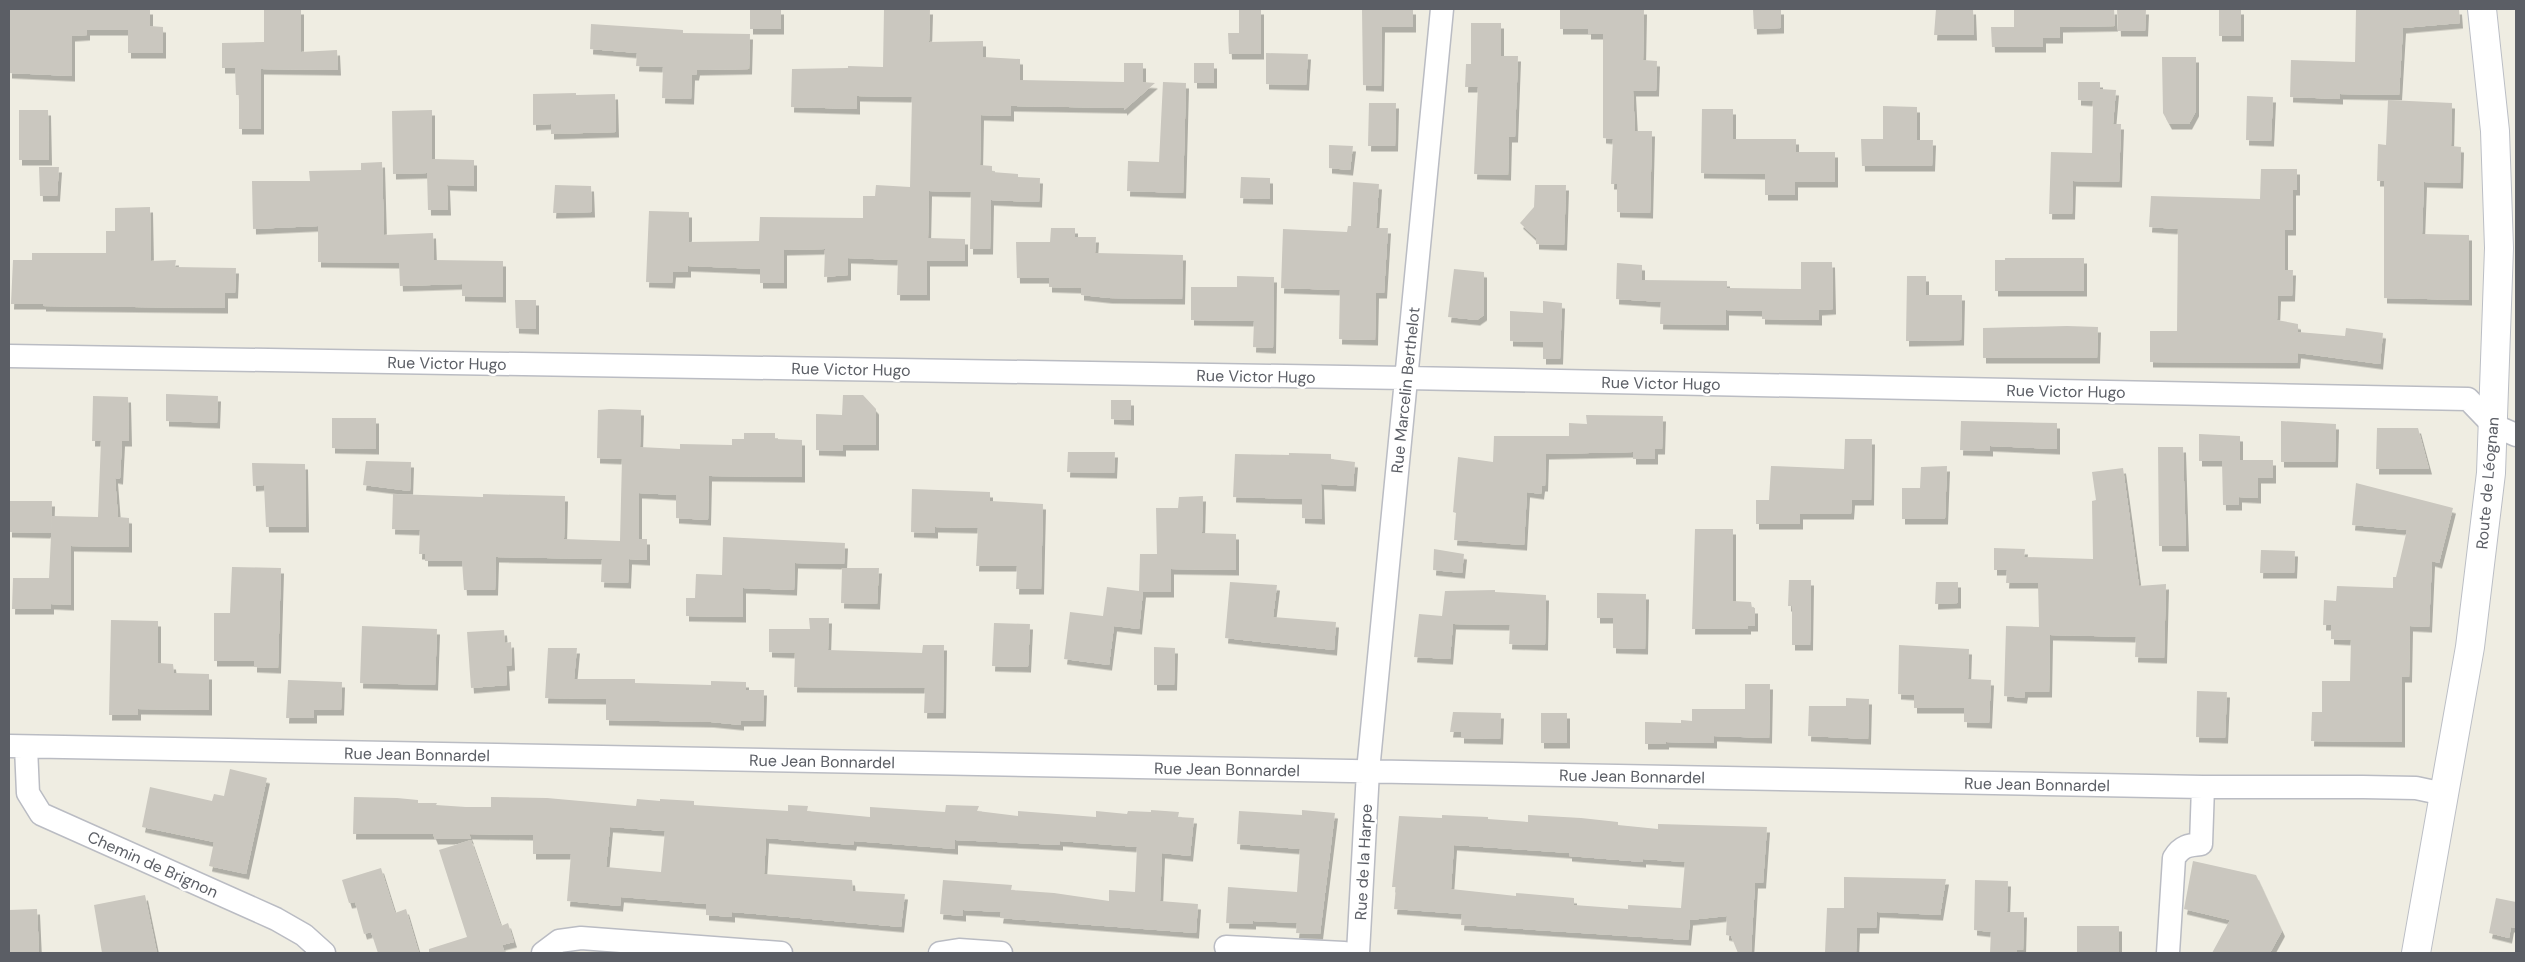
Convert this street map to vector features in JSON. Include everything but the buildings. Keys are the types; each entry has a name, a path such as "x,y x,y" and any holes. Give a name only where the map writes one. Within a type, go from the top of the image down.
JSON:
{"main road":[{"name":"Route de Léognan","path":"2416,953 2470,647 2491,473 2505,430 2495,131 2482,9"}],"street":[{"name":"Rue Marcelin Berthelot","path":"1368,772 1442,9"},
{"name":"Rue Victor Hugo","path":"9,356 1406,378 2468,399 2505,430"},
{"name":"Rue Jean Bonnardel","path":"17,746 2203,787 2381,787 2416,788 2444,794"},
{"name":"Chemin de Brignon","path":"17,746 28,793 41,814 276,919 304,935 324,953"},
{"name":"Rue de la Harpe","path":"1358,953 1368,772"},
{"path":"2168,953 2174,858 2178,850 2188,845 2201,844 2203,787"},
{"path":"543,953 560,941 581,938 743,952 781,953"},
{"path":"1226,947 1344,953"},
{"path":"940,953 959,950 1001,953"}]}
